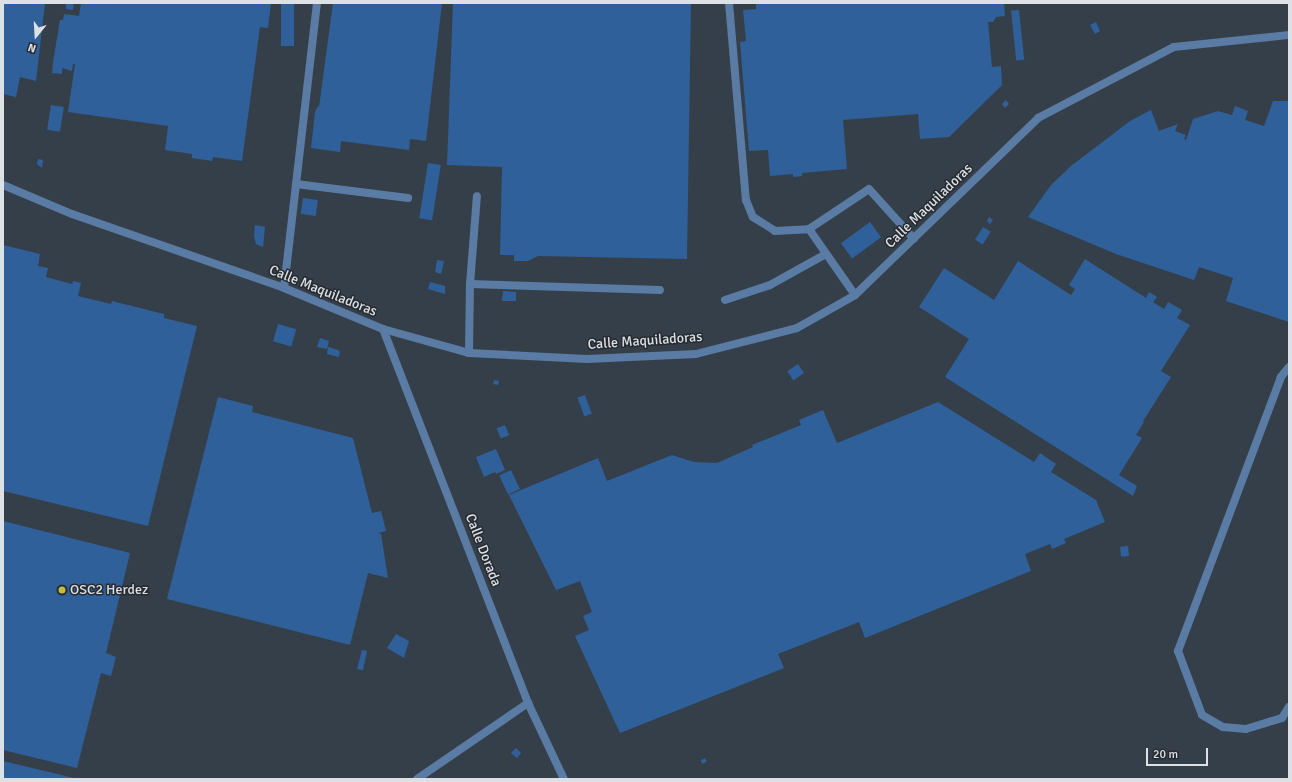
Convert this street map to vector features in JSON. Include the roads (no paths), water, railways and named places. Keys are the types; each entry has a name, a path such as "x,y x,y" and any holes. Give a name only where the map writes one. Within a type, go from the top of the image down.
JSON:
{"street":[{"path":"284,288 317,3"},
{"path":"729,3 746,200 753,217 775,231 809,230 869,190 914,239"},
{"name":"Calle Maquiladoras","path":"3,185 72,214 284,288 383,329 469,353 587,359 696,354 797,328 855,295 1038,118 1174,47 1289,35"},
{"path":"296,184 408,198"},
{"path":"469,353 470,284 477,196"},
{"path":"809,230 855,295"},
{"path":"725,300 770,285 826,254"},
{"path":"470,284 660,290"},
{"name":"Calle Dorada","path":"383,329 528,703 564,779"},
{"path":"1289,367 1281,377 1178,651 1202,715 1222,727 1246,730 1282,718 1289,708"},
{"path":"417,779 528,703"}],"place":[{"name":"OSC2 Herdez","path":"62,590"}]}
